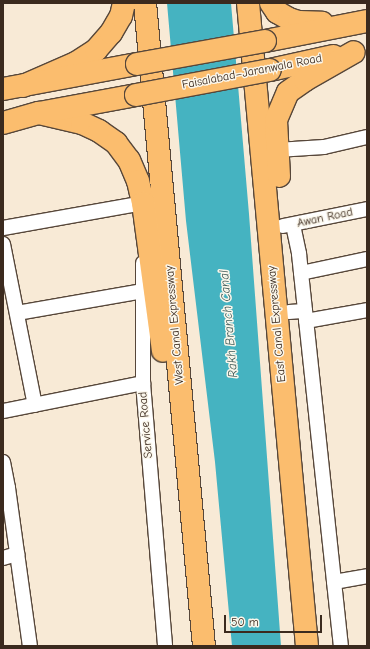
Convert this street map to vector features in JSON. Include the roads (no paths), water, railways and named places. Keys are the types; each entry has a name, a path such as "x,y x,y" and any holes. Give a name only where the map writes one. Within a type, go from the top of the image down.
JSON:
{"main road":[{"path":"13,88 76,63 96,50 111,33 121,16 124,3"},
{"name":"West Canal Expressway","path":"145,3 203,646"},
{"name":"East Canal Expressway","path":"248,3 307,646"},
{"path":"274,6 299,22 359,23"},
{"path":"13,88 359,23"},
{"path":"307,646 288,329 300,314 277,150 276,120 288,92 305,80 361,50"},
{"name":"Faisalabad–Jaranwala Road","path":"3,123 38,114 270,70 361,50"},
{"path":"38,114 82,123 99,131 116,143 129,160 138,181 143,203 189,530 203,646"}],"street":[{"path":"277,150 324,147 367,137"},
{"path":"3,228 143,203"},
{"name":"Service Road","path":"143,203 142,383 165,646"},
{"name":"Awan Road","path":"288,226 367,209"},
{"path":"288,226 302,273 300,314 341,646"},
{"path":"3,244 35,405"},
{"path":"302,273 367,259"},
{"path":"17,313 143,291"},
{"path":"300,314 367,310"},
{"path":"3,411 142,383"},
{"path":"3,462 30,646"},
{"path":"3,558 17,554"},
{"path":"334,582 367,576"}],"water":[{"name":"Rakh Branch Canal","path":"167,3 231,3 249,214 281,646 232,646 215,462 186,221"}]}
